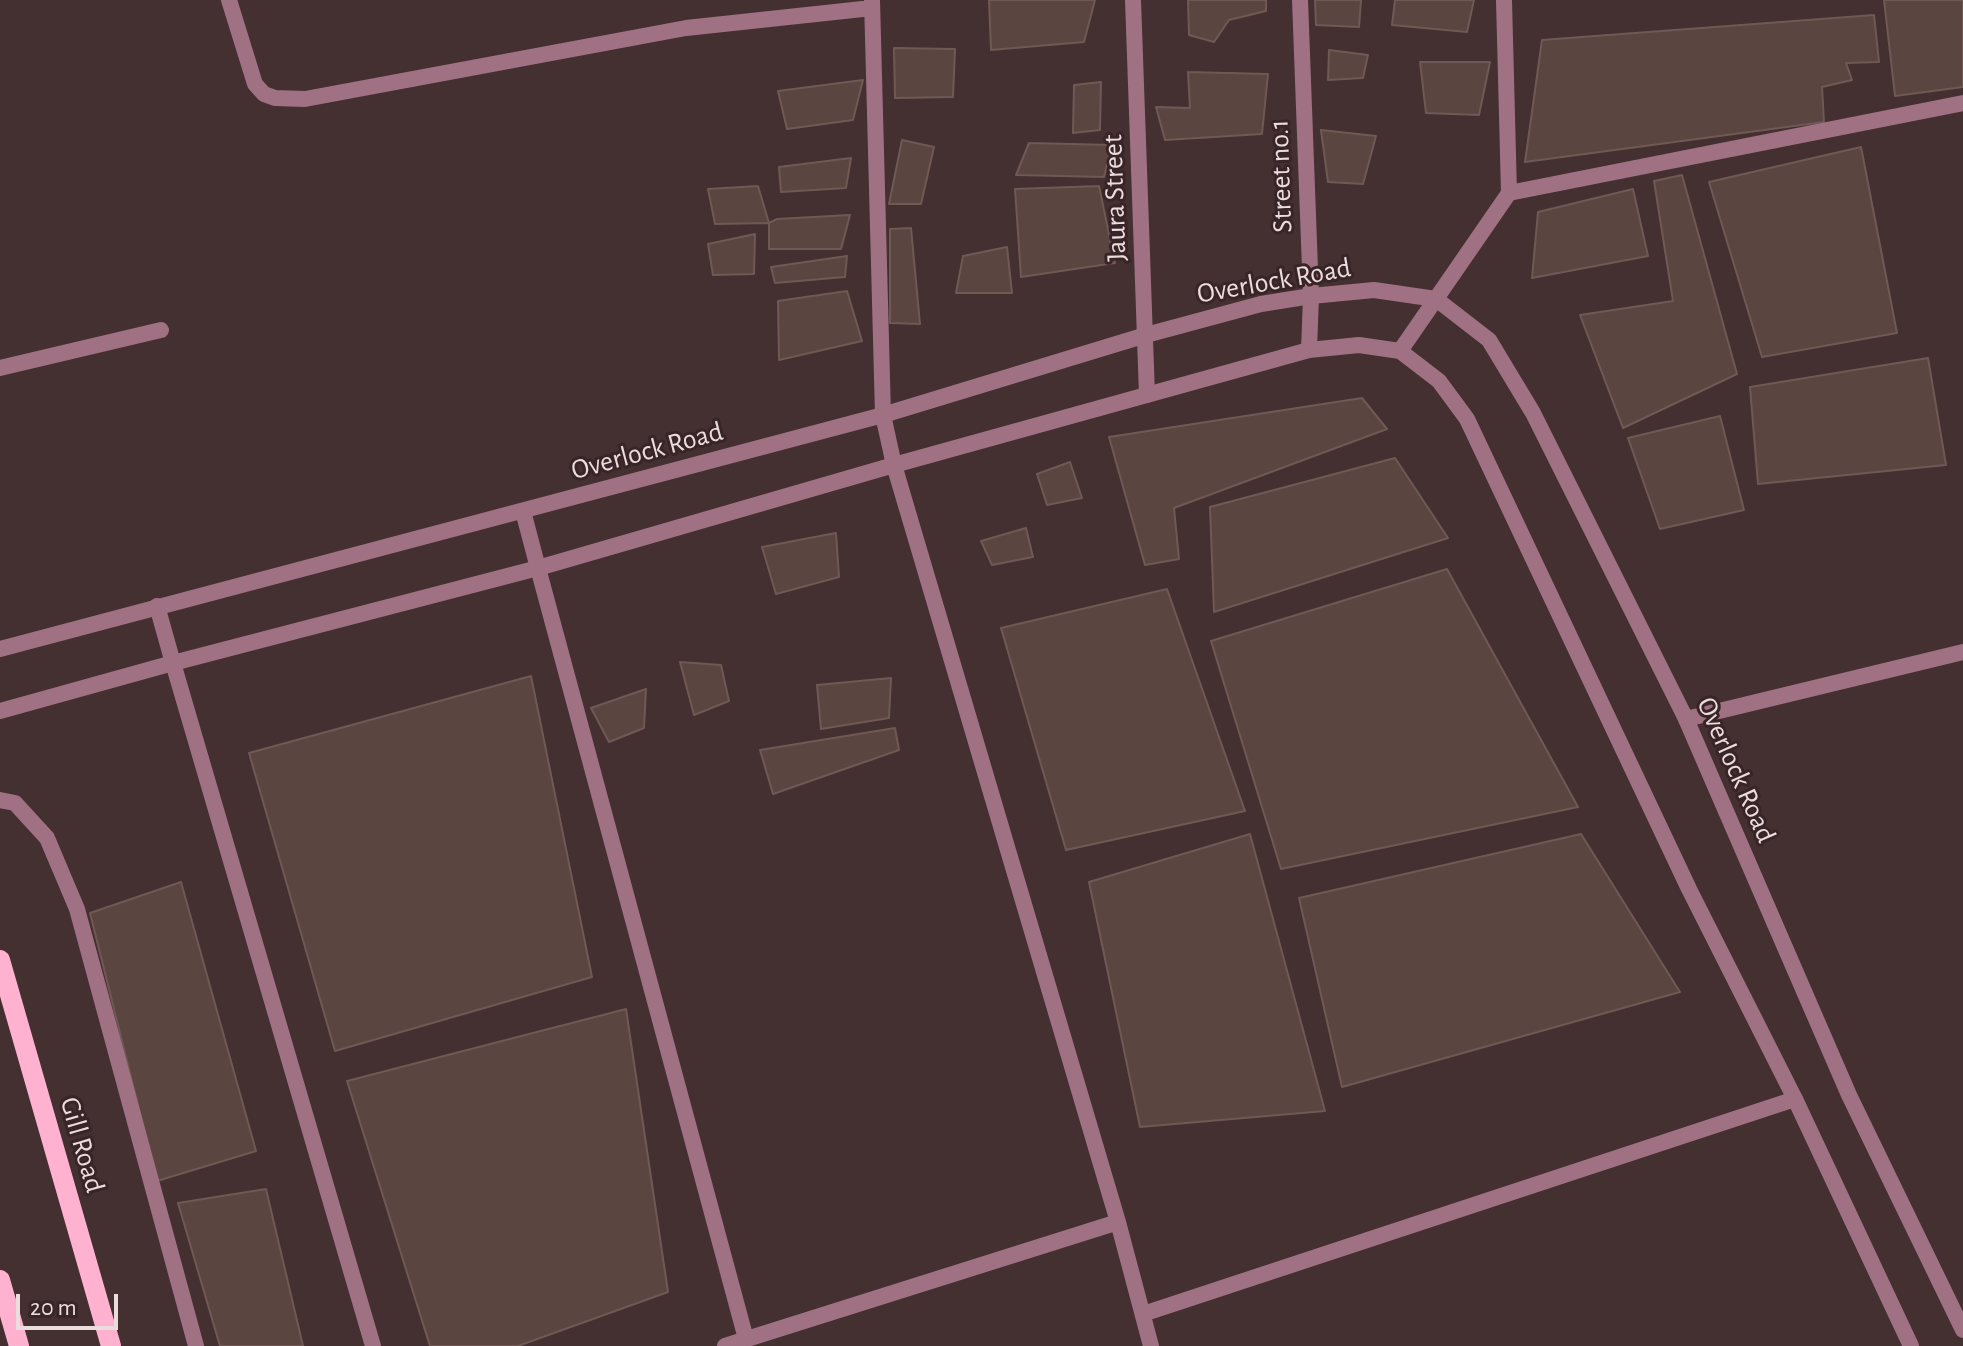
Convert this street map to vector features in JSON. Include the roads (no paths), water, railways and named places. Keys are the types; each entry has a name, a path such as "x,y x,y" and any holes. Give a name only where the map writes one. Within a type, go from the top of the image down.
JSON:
{"main road":[{"name":"Gill Road","path":"0,960 111,1346"},
{"path":"0,1280 19,1346"}],"street":[{"path":"229,0 255,84 264,94 275,98 305,99 686,28 872,4 883,415 894,465 1118,1222 1151,1346"},
{"name":"Jaura Street","path":"1133,0 1147,395"},
{"name":"Street no.1","path":"1300,0 1311,296 1309,350"},
{"path":"1400,351 1509,193 1504,0"},
{"path":"1509,193 1963,103"},
{"name":"Overlock Road","path":"0,649 883,415 1146,335 1261,304 1374,290 1436,299 1489,340 1533,413 1686,719 1849,1095 1963,1330"},
{"path":"0,368 161,330"},
{"path":"0,711 538,568 1309,350 1359,345 1400,351 1439,381 1467,419 1689,889 1795,1099 1911,1346"},
{"path":"523,511 746,1339"},
{"path":"157,606 373,1346"},
{"path":"1686,719 1963,652"},
{"path":"0,800 15,803 47,838 77,909 196,1346"},
{"path":"1143,1314 1795,1099"},
{"path":"725,1346 1118,1222"}]}
